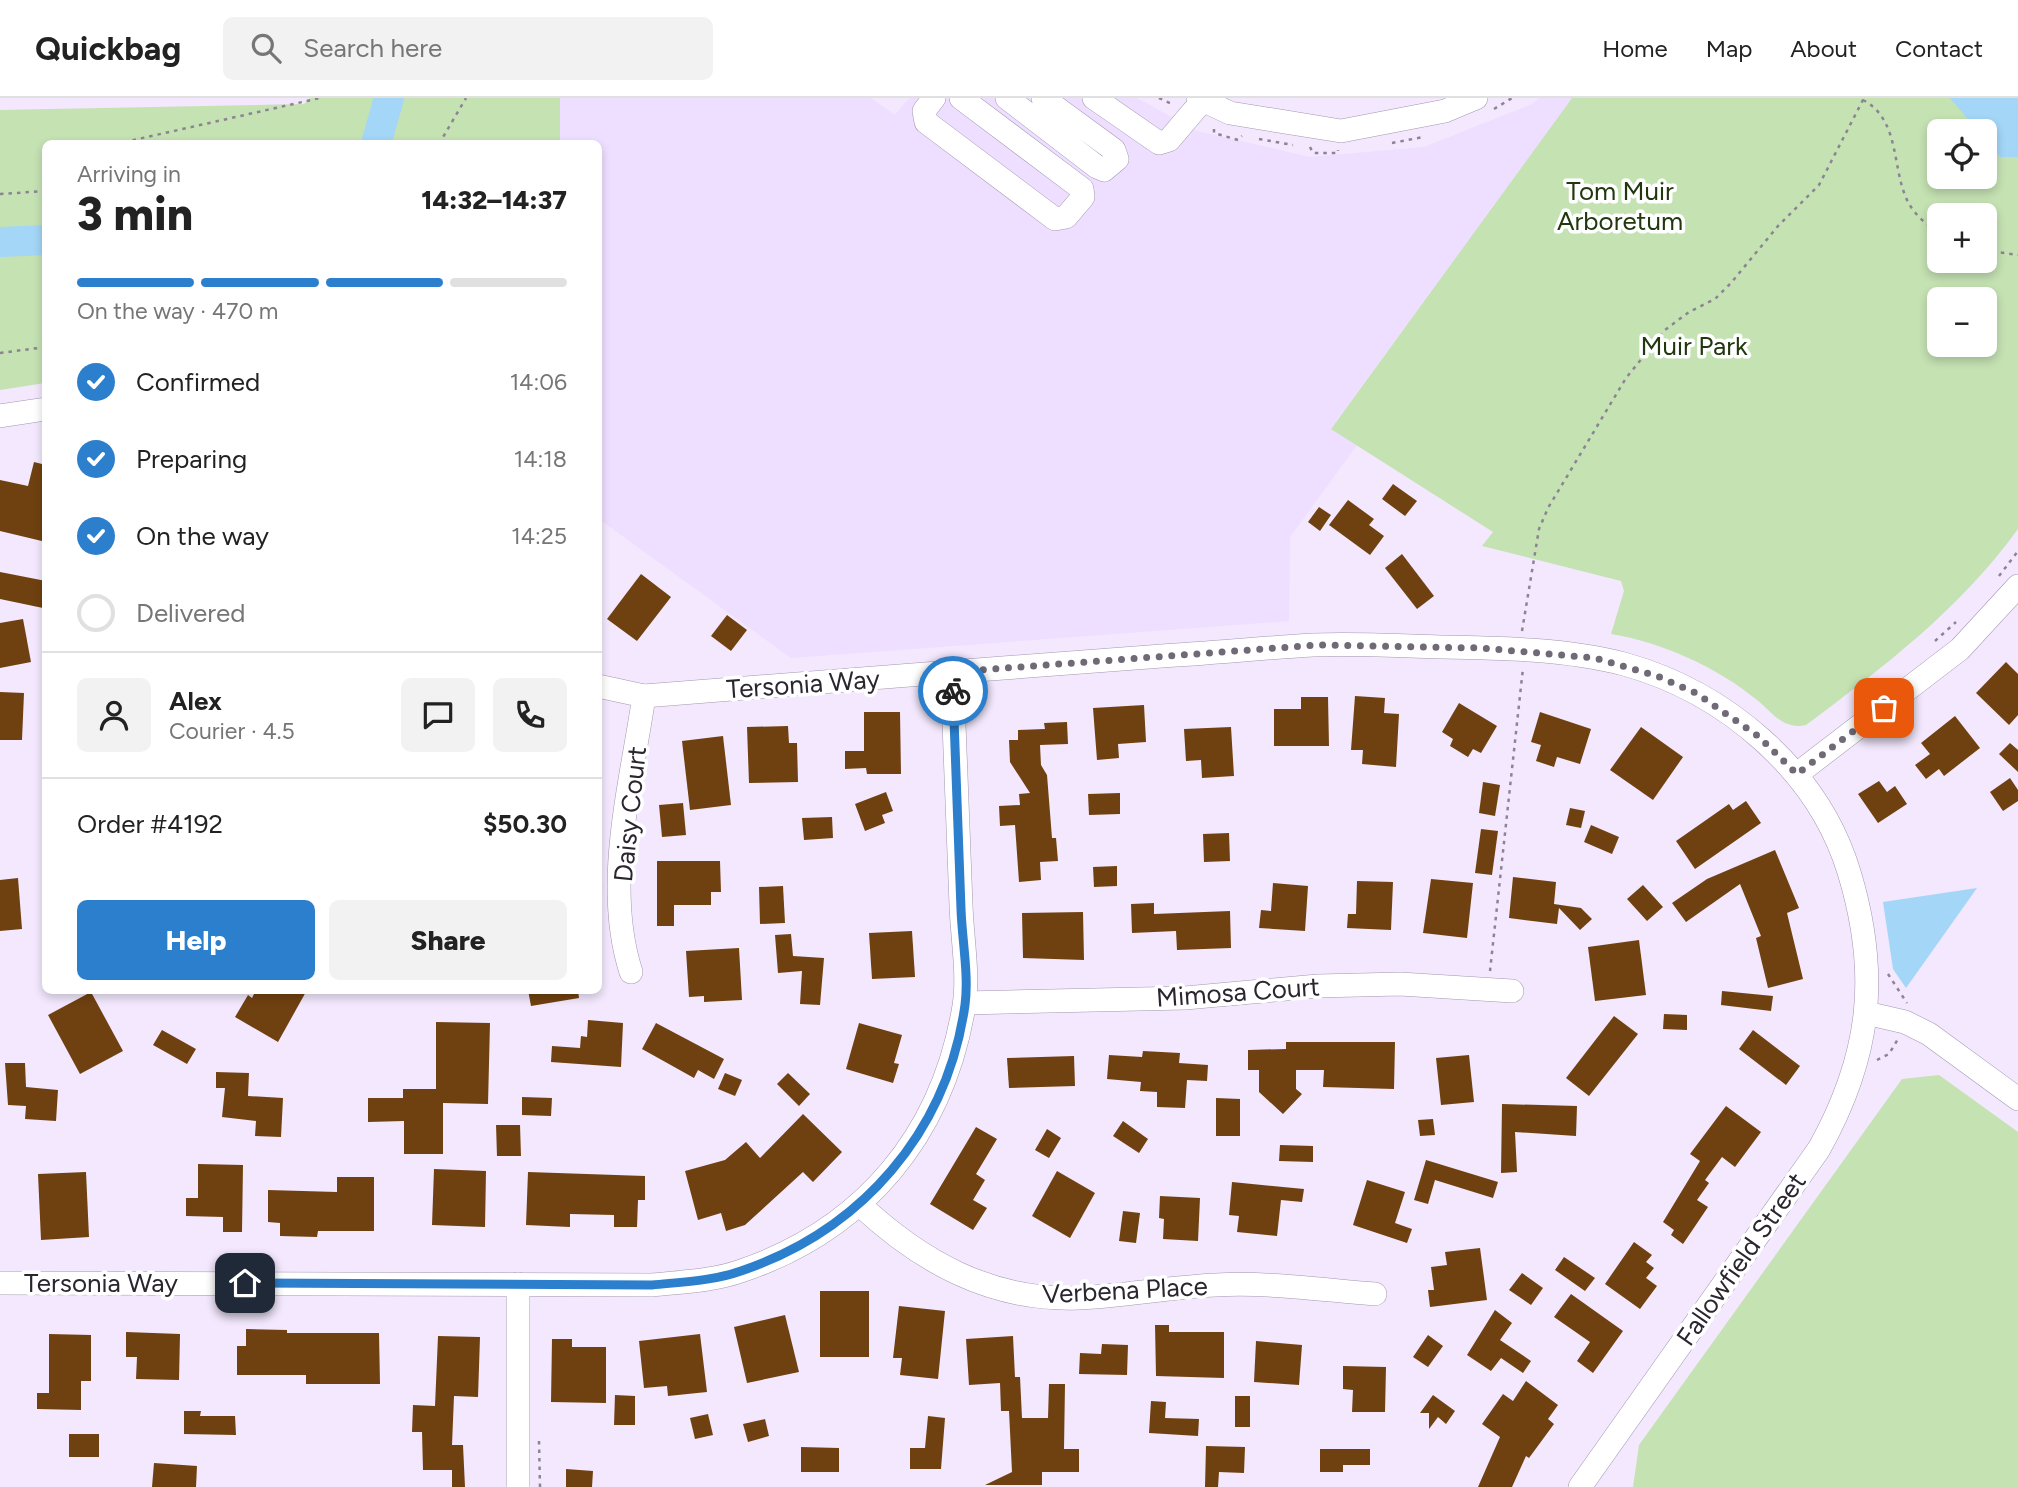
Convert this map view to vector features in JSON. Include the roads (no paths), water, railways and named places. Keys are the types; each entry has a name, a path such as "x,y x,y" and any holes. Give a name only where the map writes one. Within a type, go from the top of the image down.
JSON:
{"street":[{"path":"933,98 924,111 926,122 1055,219 1066,217 1083,197 1082,189 961,98"},
{"path":"1007,98 1097,167 1104,170 1110,168 1117,159 1114,150 1043,98"},
{"path":"1103,101 1159,143 1169,141 1200,99 1230,113 1341,131 1445,111 1476,98"},
{"path":"0,416 42,411"},
{"path":"1797,774 1960,649 2018,586"},
{"name":"Fallowfield Street","path":"952,672 1317,645 1481,648 1595,658 1657,676 1696,693 1758,736 1797,774 1835,837 1846,861 1861,910 1869,986 1866,1013 1848,1089 1819,1149 1580,1487"},
{"name":"Tersonia Way","path":"0,1283 652,1285 693,1282 740,1272 794,1249 832,1226 859,1204 913,1145 936,1105 951,1065 965,1003 952,672 644,696 602,687"},
{"name":"Daisy Court","path":"631,972 622,944 620,855 644,696"},
{"name":"Mimosa Court","path":"965,1003 1185,998 1332,985 1400,984 1512,990"},
{"path":"1866,1013 1905,1023 1928,1034 2018,1099"},
{"name":"Verbena Place","path":"859,1204 887,1231 935,1264 981,1285 1032,1297 1078,1297 1218,1284 1375,1294"},
{"path":"518,1284 518,1487"}],"water":[{"path":"1950,98 2018,98 2018,157 2000,157 1997,153 1997,119 1968,119"},
{"path":"1977,888 1906,988 1893,969 1883,902"}],"waterway":[{"path":"377,140 389,98"},
{"path":"0,242 42,240"}],"park label":[{"name":"Tom Muir Arboretum","path":"1620,206"},
{"name":"Muir Park","path":"1694,346"}]}
